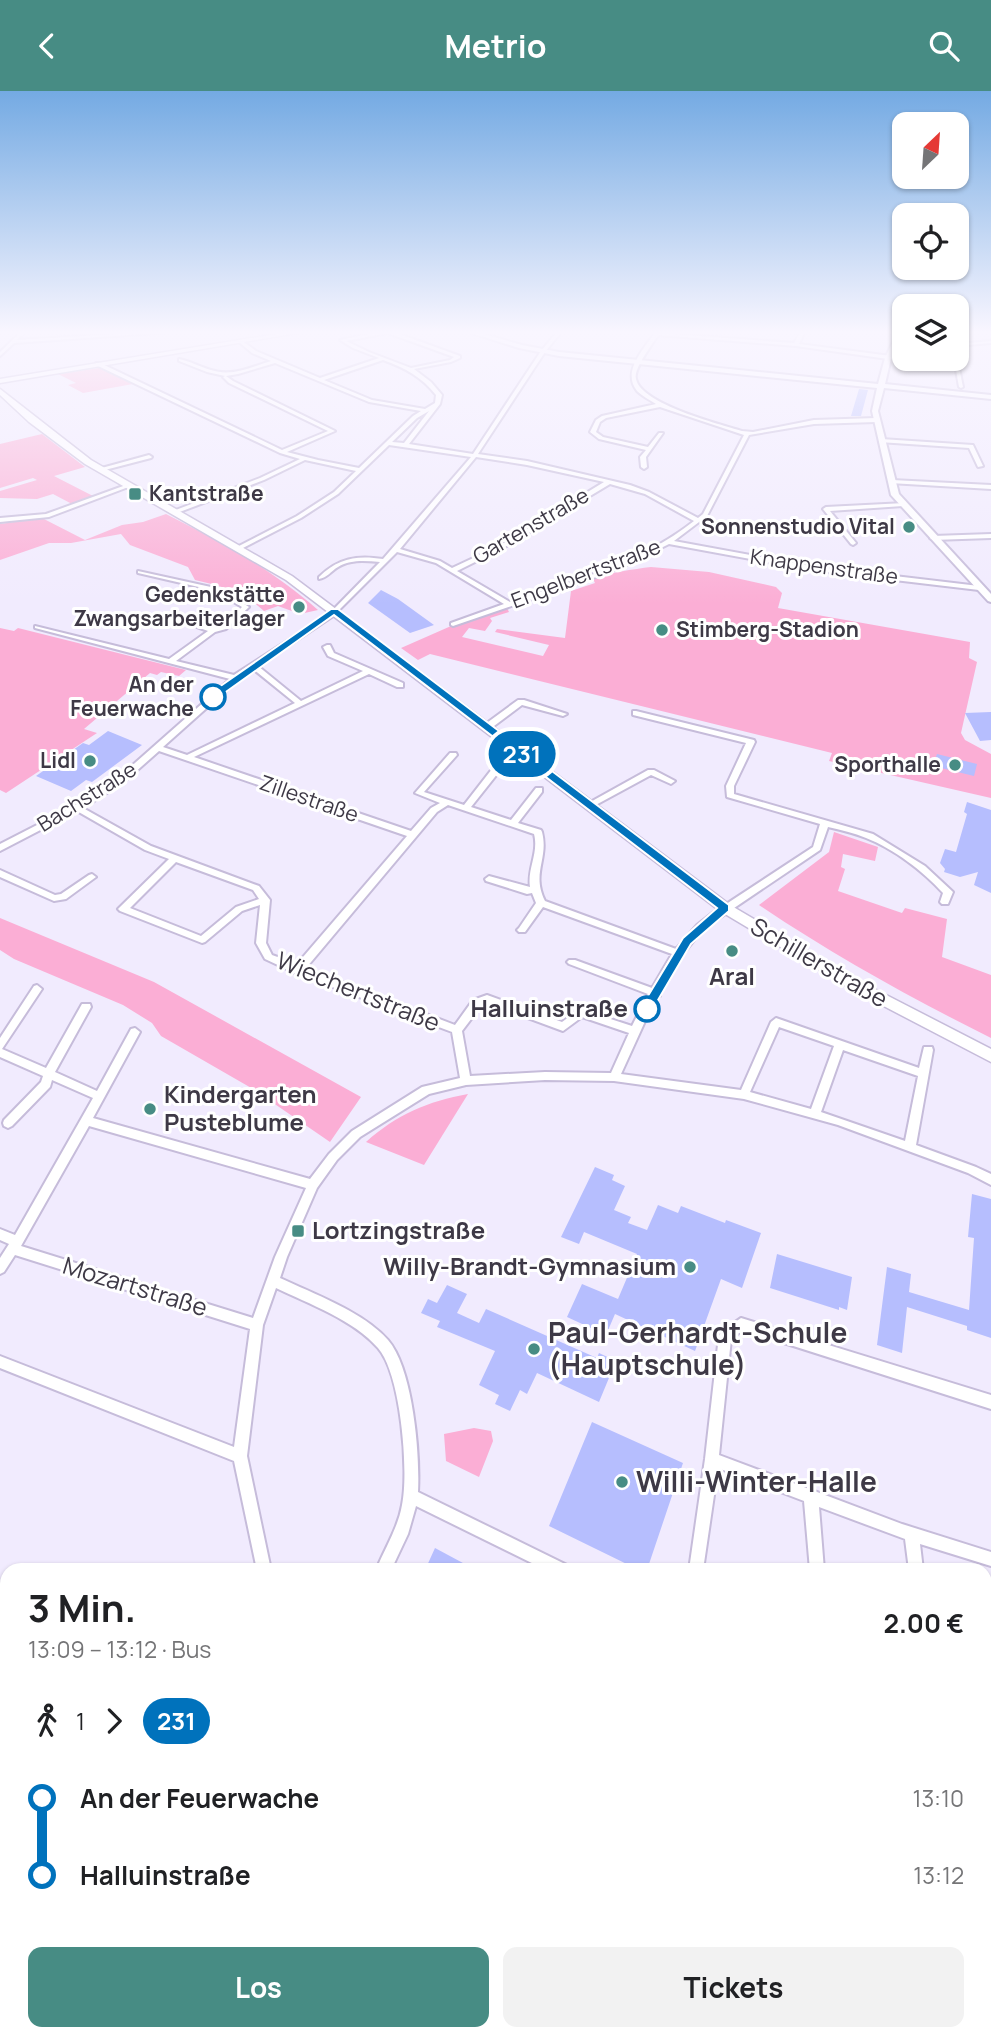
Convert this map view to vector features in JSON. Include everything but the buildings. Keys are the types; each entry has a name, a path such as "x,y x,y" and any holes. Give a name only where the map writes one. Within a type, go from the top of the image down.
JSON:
{"main road":[{"name":"Schillerstraße","path":"36,422 128,486 289,578 725,908 792,951 865,992 991,1056"}],"street":[{"path":"219,422 282,452 361,470"},
{"path":"282,452 332,431 313,422"},
{"path":"239,548 320,505 411,422"},
{"path":"406,445 423,422"},
{"name":"Bachstraße","path":"0,848 77,808 121,780 235,678 312,629 334,611 396,550 475,455 497,422"},
{"path":"598,422 593,432 601,438 650,449"},
{"path":"711,422 747,434 815,422"},
{"path":"876,422 895,495 991,599"},
{"name":"Engelbertstraße","path":"453,624 642,556 670,541 705,515 747,434"},
{"path":"644,467 643,457 661,435"},
{"path":"881,441 971,446 981,466"},
{"path":"389,443 475,455 608,482 647,492 699,521"},
{"path":"101,469 149,457"},
{"path":"175,512 262,479 304,459"},
{"name":"Gartenstraße","path":"453,570 503,545 608,482"},
{"path":"892,482 991,487"},
{"path":"0,520 47,516 128,486"},
{"path":"853,543 826,509 903,504"},
{"path":"933,538 991,536"},
{"name":"Knappenstraße","path":"670,541 810,568 979,587"},
{"path":"396,550 424,557 453,570 509,604"},
{"path":"321,578 330,569 357,557 384,561"},
{"path":"140,572 218,590 246,607 224,628 213,630 171,661"},
{"path":"191,617 199,626 213,630"},
{"path":"37,627 235,678"},
{"path":"327,647 331,654 400,685"},
{"path":"254,666 299,703"},
{"path":"189,757 369,671"},
{"path":"487,727 521,702 563,714"},
{"path":"636,713 751,742 730,786 730,796 870,837 892,848 941,884 948,892 945,902"},
{"name":"Zillestraße","path":"159,748 413,835"},
{"path":"453,755 419,793 538,832 542,842 532,876 533,890 541,902 678,953"},
{"path":"652,772 653,761"},
{"path":"466,808 495,771"},
{"path":"589,805 652,772"},
{"path":"652,772 671,781"},
{"path":"513,824 539,790"},
{"path":"298,969 434,810 447,802"},
{"path":"77,808 148,848 256,888 265,900 239,909 202,940 123,909 175,859"},
{"path":"614,1077 634,1031 678,953 699,929 725,908 779,876 817,848 825,823"},
{"path":"0,873 54,898 62,897 92,877"},
{"path":"489,879 527,891 533,890"},
{"name":"Wiechertstraße","path":"265,900 261,943 268,957 457,1030 466,1081"},
{"path":"522,930 541,902"},
{"path":"572,962 656,993"},
{"path":"0,1046 37,989"},
{"path":"457,1030 477,1003 487,999 563,1027 580,1013 634,1031"},
{"path":"8,1123 46,1084 48,1073 86,1007"},
{"path":"744,1094 776,1022 925,1074"},
{"path":"0,1268 75,1146 135,1032"},
{"path":"815,1113 840,1044"},
{"path":"910,1146 928,1051"},
{"path":"0,1053 99,1096"},
{"path":"263,1563 240,1455 257,1325 272,1280 313,1185 333,1157 367,1127 426,1090 466,1081 545,1076 614,1077 744,1094 815,1113 910,1146 991,1180"},
{"path":"86,1121 313,1185"},
{"name":"Mozartstraße","path":"0,1234 15,1246 257,1325"},
{"path":"272,1280 352,1319 385,1346 400,1381 412,1462 411,1496 402,1530 386,1563"},
{"path":"697,1563 726,1336 741,1324 991,1402"},
{"path":"0,1362 240,1455"},
{"path":"712,1459 912,1535 991,1559"},
{"path":"411,1496 548,1563"},
{"path":"811,1497 816,1563"},
{"path":"912,1535 915,1563"}],"shaded area":[{"path":"42,434 85,467 54,476 93,496 72,504 53,494 37,499 0,498 0,491 37,480 33,478 0,488 0,444"},
{"path":"166,514 264,569 318,610 300,614 278,606 264,611 240,594 195,580 188,567 130,545 121,534 71,543 49,543 0,560 0,524 42,518 85,540 122,525 143,522"},
{"path":"651,567 709,572 776,587 782,593 778,608 970,642 969,658 977,662 961,733 965,740 991,754 991,798 829,761 832,753 430,654 418,660 401,648 467,619 507,608 509,612 490,618 492,621 485,631 469,628 462,637 543,656 549,645 495,632 497,629 565,638 571,591 595,583 593,579 599,577"},
{"path":"0,628 14,631 18,628 186,670 179,676 161,672 157,675 150,673 84,729 97,733 6,793 0,790"},
{"path":"834,832 878,847 875,861 843,854 841,867 845,869 838,891 902,913 905,908 947,919 942,957 991,975 991,1038 873,975 759,905 829,852"},
{"path":"0,918 154,982 361,1097 330,1142 253,1089 161,1036 152,1023 123,1005 14,959 0,950"},
{"path":"468,1094 424,1165 366,1142 389,1124 413,1111"},
{"path":"474,1428 491,1431 493,1441 479,1477 446,1461 444,1434"}],"bus line":[{"name":"231","path":"213,697 235,678 312,629 334,611 725,908 687,941 647,1009"}],"place":[{"name":"Kantstraße","path":"135,494"},
{"name":"Sonnenstudio Vital","path":"909,527"},
{"name":"Gedenkstätte Zwangsarbeiterlager","path":"299,607"},
{"name":"Stimberg-Stadion","path":"662,630"},
{"name":"An der Feuerwache","path":"213,697"},
{"name":"Lidl","path":"90,761"},
{"name":"Sporthalle","path":"955,765"},
{"name":"Aral","path":"732,951"},
{"name":"Halluinstraße","path":"647,1009"},
{"name":"Kindergarten Pusteblume","path":"150,1109"},
{"name":"Lortzingstraße","path":"298,1231"},
{"name":"Willy-Brandt-Gymnasium","path":"690,1267"},
{"name":"Paul-Gerhardt-Schule (Hauptschule)","path":"534,1349"},
{"name":"Willi-Winter-Halle","path":"622,1482"}]}
